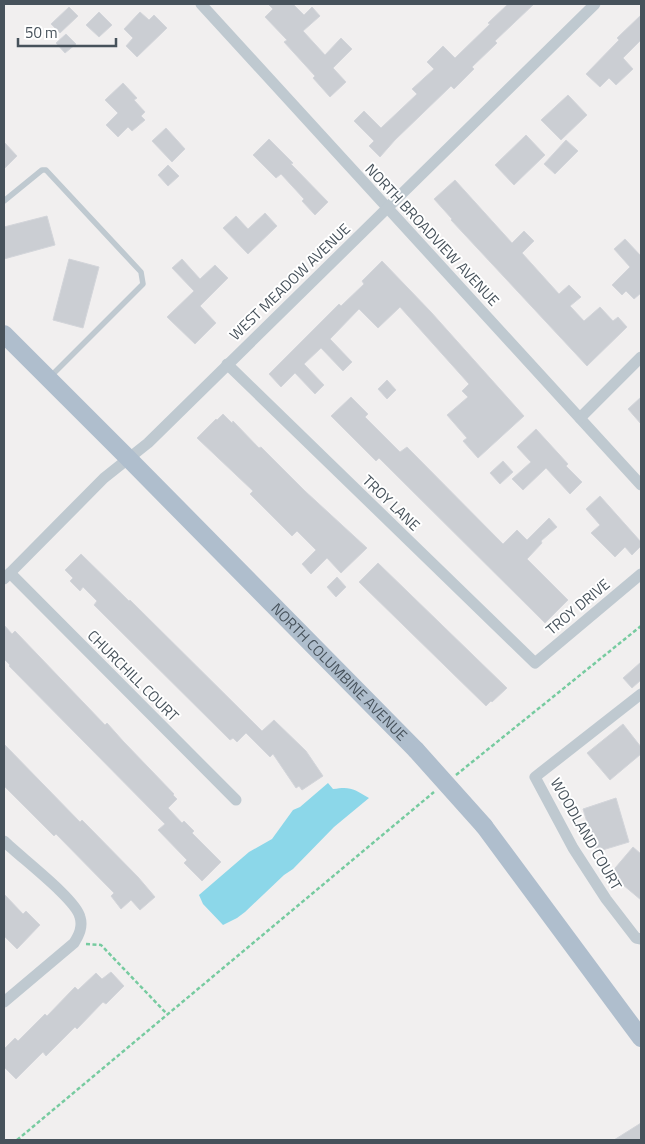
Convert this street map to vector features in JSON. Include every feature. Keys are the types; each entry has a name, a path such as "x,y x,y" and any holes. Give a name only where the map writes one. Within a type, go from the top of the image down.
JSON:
{"main road":[{"name":"NORTH COLUMBINE AVENUE","path":"4,334 416,750 484,826 641,1038"}],"street":[{"name":"NORTH BROADVIEW AVENUE","path":"201,4 641,485"},
{"name":"WEST MEADOW AVENUE","path":"7,576 104,478 148,442 595,4"},
{"path":"580,418 641,357"},
{"name":"TROY LANE","path":"227,364 535,663"},
{"name":"TROY DRIVE","path":"535,663 641,574"},
{"name":"CHURCHILL COURT","path":"7,576 236,800"},
{"name":"WOODLAND COURT","path":"641,694 535,777 573,848 606,899 636,938 641,939"},
{"path":"4,841 73,903 80,917 81,925 79,935 74,943 4,1002"}],"lane":[{"path":"4,201 42,170 46,170 142,272 144,284 49,378"}],"path":[{"path":"451,779 641,626"},
{"path":"17,1140 436,791"},
{"path":"74,943 101,945 167,1014"}],"water":[{"path":"328,783 333,789 352,789 369,798 334,827 293,869 284,875 245,912 223,925 203,904 199,895 249,852 272,839 293,810 300,807"}],"building":[{"path":"268,4 293,4 304,15 312,7 320,16 303,31 325,55 341,38 352,49 333,68 346,82 330,97 313,78 315,76 284,42 287,40 265,17 273,9"},
{"path":"508,4 534,4 495,41 497,43 472,67 474,69 454,89 451,86 380,157 369,146 374,141 354,121 364,111 381,128 417,94 412,89 434,69 427,62 443,46 455,58"},
{"path":"69,7 78,16 60,33 51,24"},
{"path":"99,12 112,25 99,37 86,25"},
{"path":"140,12 149,20 154,15 167,28 137,57 126,46 133,38 124,29"},
{"path":"641,15 641,40 623,58 633,69 616,85 609,78 600,87 586,74 619,40 617,38"},
{"path":"66,34 76,44 65,53 56,43"},
{"path":"123,83 137,98 134,100 145,112 141,116 145,120 132,131 128,127 118,137 106,125 118,113 105,100"},
{"path":"568,95 587,115 561,140 541,120"},
{"path":"166,128 185,149 172,162 152,141"},
{"path":"526,135 545,155 514,185 495,165"},
{"path":"269,139 328,202 315,215 302,201 304,199 281,174 276,178 253,155"},
{"path":"566,140 578,151 555,174 544,164"},
{"path":"4,142 17,156 4,169"},
{"path":"168,165 179,176 168,186 158,175"},
{"path":"455,180 512,243 524,231 534,241 522,253 559,294 569,285 581,297 570,306 584,321 600,307 613,321 618,317 627,327 587,366 451,220 434,199"},
{"path":"265,213 277,226 248,254 223,228 236,216 248,229"},
{"path":"47,216 55,245 4,259 4,227"},
{"path":"625,239 641,256 641,293 634,299 626,291 622,295 612,285 630,267 614,249"},
{"path":"69,259 99,267 83,328 53,320"},
{"path":"182,259 200,279 215,265 228,278 200,306 216,323 195,344 167,317 194,291 172,268"},
{"path":"382,261 431,312 524,416 478,458 463,441 467,438 447,415 468,397 462,391 469,384 400,307 378,328 359,309 330,339 352,362 343,371 321,348 304,364 324,385 315,394 295,373 281,387 269,374 339,304 341,306 364,284 362,281"},
{"path":"387,380 396,390 387,399 378,389"},
{"path":"351,397 368,414 365,417 400,452 407,447 503,544 517,530 527,540 549,518 557,527 541,541 542,543 527,559 568,600 545,623 379,458 376,461 331,416"},
{"path":"641,397 641,424 628,409"},
{"path":"223,414 232,423 233,421 259,448 261,447 305,491 367,548 341,573 327,558 311,574 302,564 316,550 297,531 292,536 250,494 253,491 197,438"},
{"path":"536,429 568,464 566,466 582,482 570,494 546,468 523,490 512,479 531,462 517,447"},
{"path":"503,461 513,472 500,484 490,473"},
{"path":"600,496 641,542 641,546 632,555 625,547 615,557 591,533 600,525 586,509"},
{"path":"81,554 262,731 274,720 306,751 323,776 302,790 299,786 296,788 273,754 270,757 246,733 237,742 233,738 230,740 94,605 97,601 83,587 80,591 70,581 73,578 65,570"},
{"path":"378,563 507,688 492,702 486,706 359,582"},
{"path":"337,577 346,587 336,597 327,587"},
{"path":"4,625 12,634 15,631 105,725 107,723 174,794 177,799 168,808 182,823 184,821 194,831 192,833 221,862 202,881 184,863 187,860 158,830 165,824 9,666 4,659"},
{"path":"641,662 641,680 632,688 623,678"},
{"path":"623,724 641,747 641,754 610,780 587,753"},
{"path":"4,744 80,822 82,820 155,897 140,910 131,900 121,909 111,896 114,893 56,834 54,836 4,786"},
{"path":"616,798 629,842 596,852 583,809"},
{"path":"633,847 641,854 641,900 610,874"},
{"path":"4,894 23,914 26,911 40,925 17,949 4,936"},
{"path":"111,972 124,986 106,1004 103,1002 77,1029 75,1027 46,1056 43,1052 16,1079 4,1067 4,1049 15,1038 18,1041 45,1014 47,1016 75,987 78,990 96,973 102,979"},
{"path":"641,1123 641,1140 614,1140"}]}
